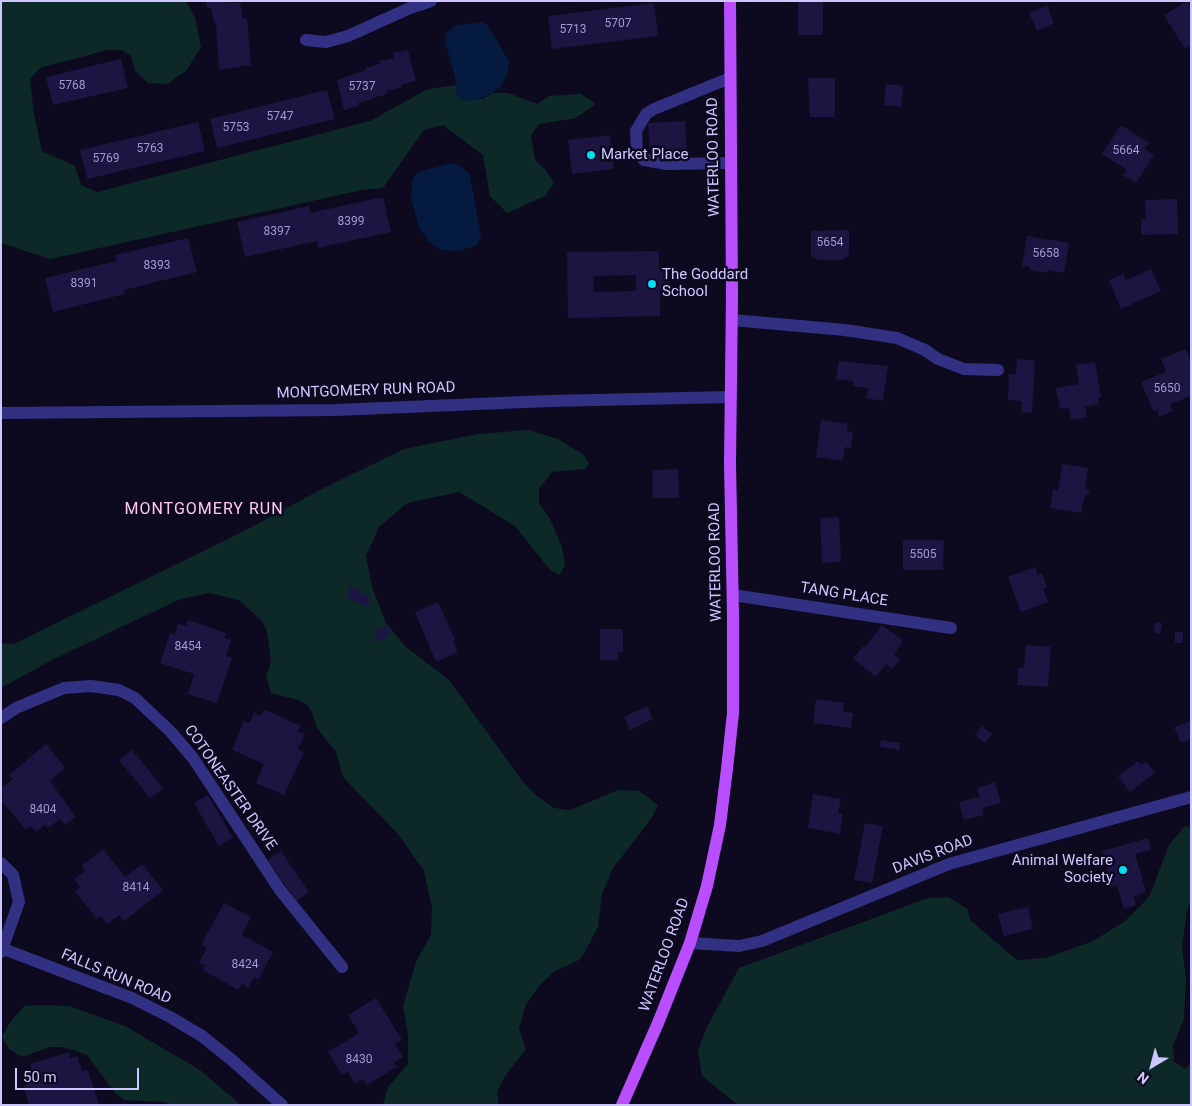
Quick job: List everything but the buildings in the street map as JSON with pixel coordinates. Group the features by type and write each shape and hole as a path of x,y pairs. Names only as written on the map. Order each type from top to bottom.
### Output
{"main road":[{"name":"WATERLOO ROAD","path":"622,1105 690,943 712,860 728,769 732,713 733,595 730,1"}],"street":[{"path":"306,40 326,42 348,36 410,8 431,1"},
{"path":"730,78 654,109 646,114 636,131 637,151 644,160 667,164 730,163"},
{"path":"732,320 845,330 898,338 925,350 938,359 964,369 998,370"},
{"name":"MONTGOMERY RUN ROAD","path":"1,413 336,410 548,401 731,397"},
{"name":"TANG PLACE","path":"733,595 950,628"},
{"name":"COTONEASTER DRIVE","path":"1,718 16,708 64,688 91,686 119,690 135,698 171,732 193,758 280,890 342,967"},
{"name":"DAVIS ROAD","path":"690,943 739,946 762,941 949,864 1191,797"},
{"path":"1,863 13,875 19,902 2,950"},
{"name":"FALLS RUN ROAD","path":"2,950 132,998 170,1017 202,1036 282,1105"}],"green space":[{"path":"1,1 186,1 195,18 201,47 186,71 167,84 148,83 135,71 131,56 122,50 107,50 40,68 30,79 34,114 42,151 75,166 81,185 97,192 370,121 428,89 457,85 456,95 482,99 493,93 508,93 537,104 549,96 581,94 596,104 576,118 539,124 531,136 535,160 544,168 554,183 545,196 507,213 490,196 483,155 443,125 424,130 383,188 362,190 50,259 1,243"},
{"path":"529,430 558,439 584,455 589,464 585,469 552,472 539,489 539,503 551,521 562,547 565,565 560,575 550,570 515,526 459,492 407,503 379,527 366,556 372,587 386,623 405,646 450,681 523,782 536,795 554,808 570,810 618,790 639,791 658,805 651,819 613,868 602,894 598,927 585,952 579,960 555,971 542,983 526,1004 519,1029 526,1049 505,1076 497,1092 499,1105 383,1105 388,1087 408,1064 408,1034 403,1006 416,962 431,935 432,908 424,871 398,834 343,777 336,752 317,728 312,712 307,705 299,700 271,693 266,676 271,662 267,631 262,621 239,600 210,593 180,599 52,660 1,688 1,643 14,644 244,531 324,488 404,449 478,434"},
{"path":"1191,826 1191,902 1187,910 1182,946 1186,980 1184,1019 1173,1046 1174,1061 1185,1069 1191,1063 1191,1105 738,1105 702,1076 698,1050 707,1027 739,968 928,898 949,897 967,909 971,921 1017,960 1046,958 1093,941 1124,922 1149,897 1169,845 1184,827"},
{"path":"24,1006 69,1006 125,1026 200,1070 241,1105 173,1105 164,1102 124,1100 116,1094 87,1055 64,1047 49,1047 23,1057 10,1050 2,1037 8,1025"}],"water":[{"path":"483,22 488,26 509,61 508,72 502,85 493,93 472,101 461,100 456,95 457,85 445,40 447,32 457,25"},
{"path":"452,163 462,167 470,175 481,237 477,245 458,251 441,250 429,242 419,227 411,199 412,180 418,172"}],"place":[{"name":"Market Place","path":"591,155"},
{"name":"The Goddard School","path":"652,284"},
{"name":"Animal Welfare Society","path":"1123,870"}],"district":[{"name":"MONTGOMERY RUN","path":"204,510"}]}
